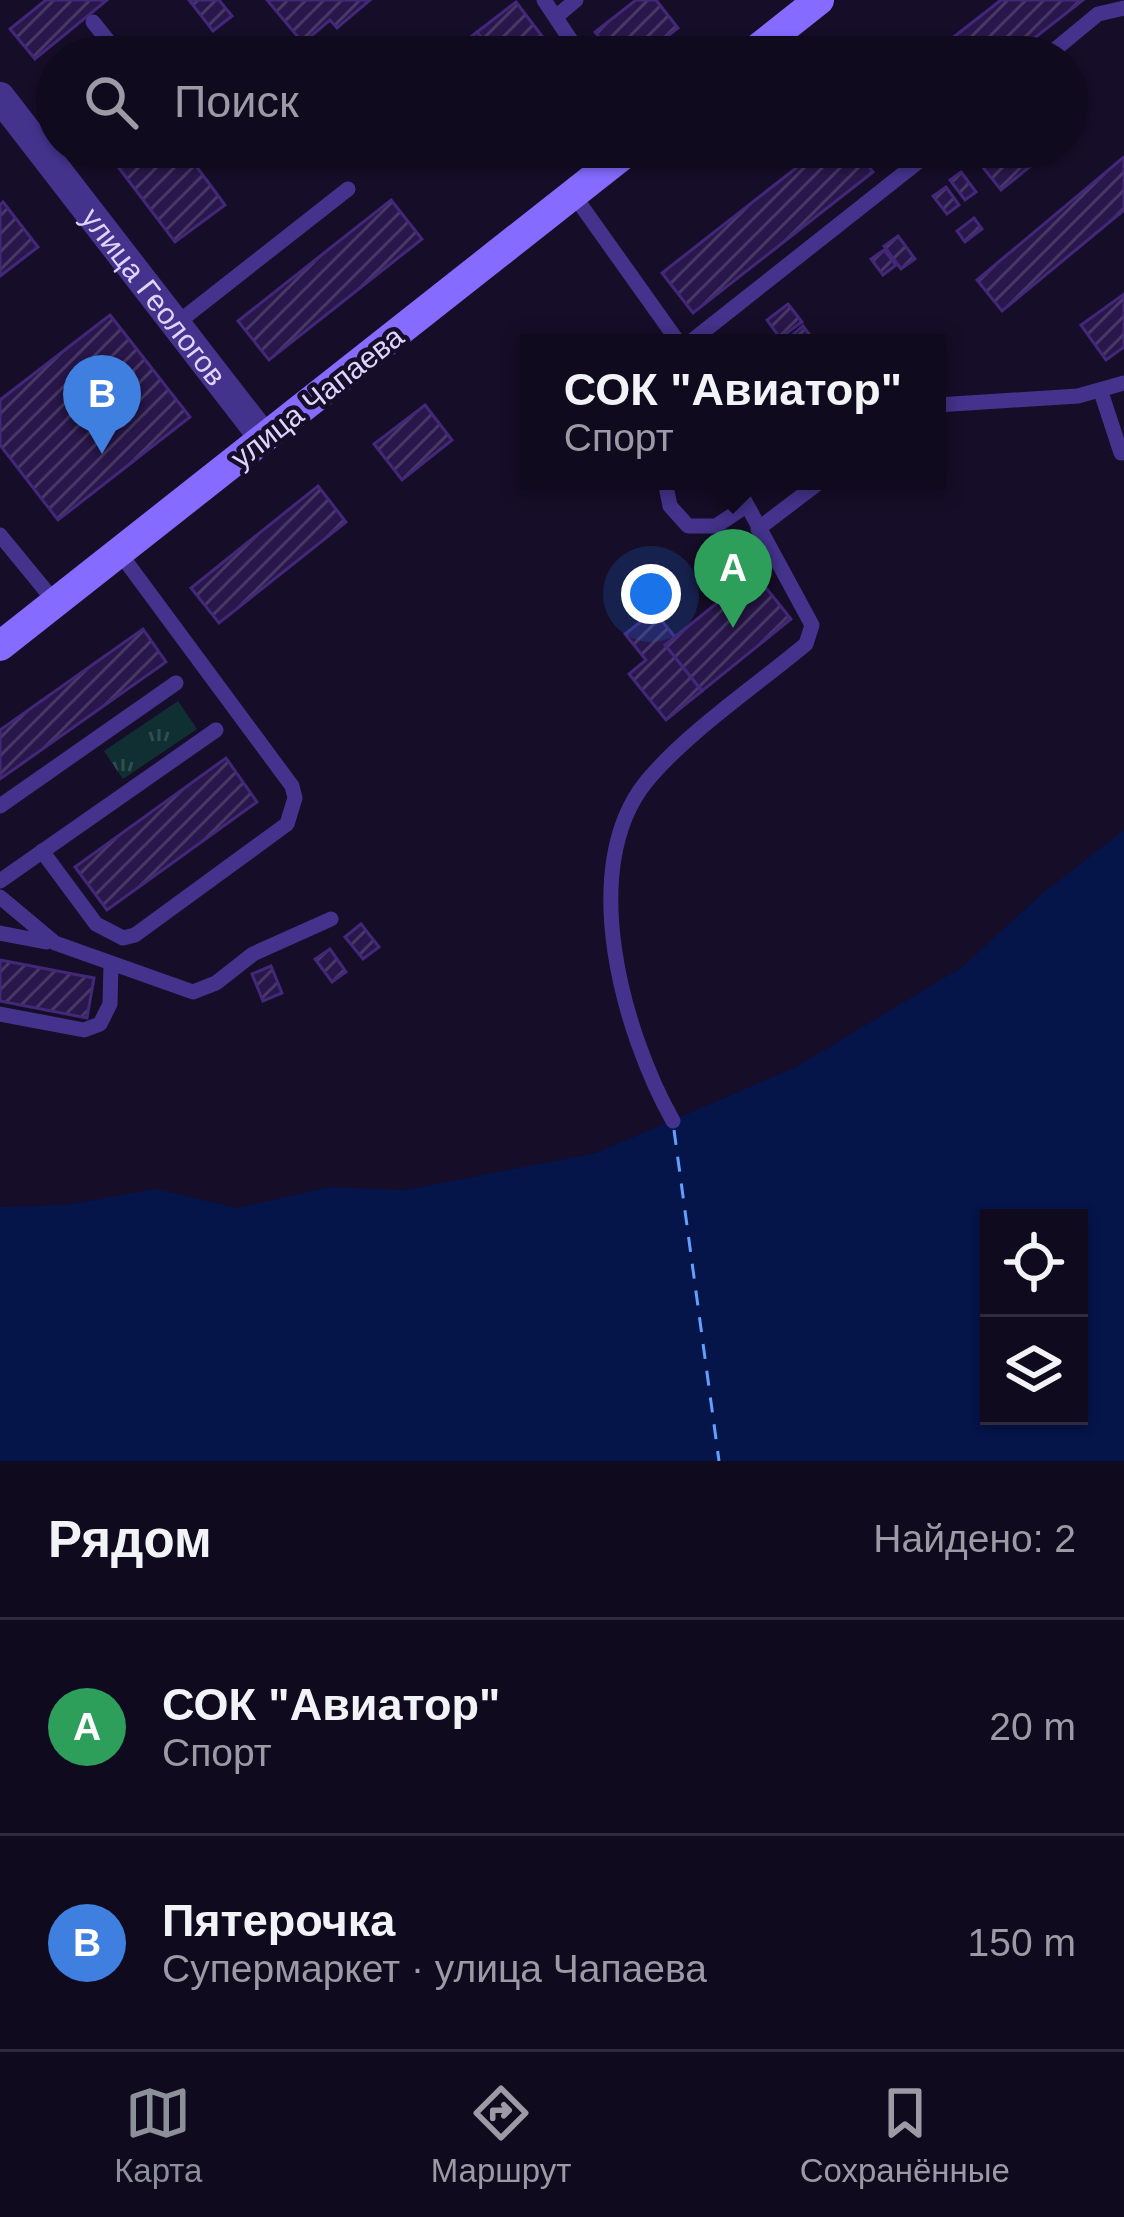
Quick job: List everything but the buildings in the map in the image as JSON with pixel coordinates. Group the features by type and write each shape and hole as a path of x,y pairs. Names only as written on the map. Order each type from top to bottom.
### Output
{"main road":[{"path":"774,36 819,0"},
{"name":"улица Чапаева","path":"0,646 606,168"}],"street":[{"name":"улица Геологов","path":"0,97 36,132"},
{"name":"улица Геологов","path":"66,168 264,438"}],"lane":[{"path":"544,0 569,36"},
{"path":"557,16 576,0"},
{"path":"1071,36 1098,14 1124,8"},
{"path":"93,22 104,36"},
{"path":"700,334 910,168"},
{"path":"176,324 347,189"},
{"path":"573,194 673,334"},
{"path":"946,405 1101,392 1124,383"},
{"path":"1101,392 1121,453"},
{"path":"667,490 670,506 688,526 716,526 746,506"},
{"path":"673,1121 631,1030 610,881 613,852 624,816 646,783 811,636 809,617 738,490"},
{"path":"758,529 809,490"},
{"path":"0,535 56,602"},
{"path":"43,851 96,924 123,938 287,824 293,814 292,786 119,552"},
{"path":"0,806 176,683"},
{"path":"0,881 216,730"},
{"path":"0,897 55,944"},
{"path":"0,933 55,944 193,992 253,955 331,919"},
{"path":"0,1014 84,1030 100,1024 110,1004 111,964"}],"green space":[{"path":"178,701 197,729 123,779 104,751"}],"shaded area":[{"path":"1124,830 1124,1461 0,1461 0,1207 66,1205 156,1189 237,1208 330,1187 405,1190 596,1153 796,1067 962,967 1043,893"}],"ferry route":[{"path":"674,1130 719,1461"}],"place":[{"name":"Пятерочка","path":"102,454"},
{"name":"СОК \"Авиатор\"","path":"733,628"}]}
